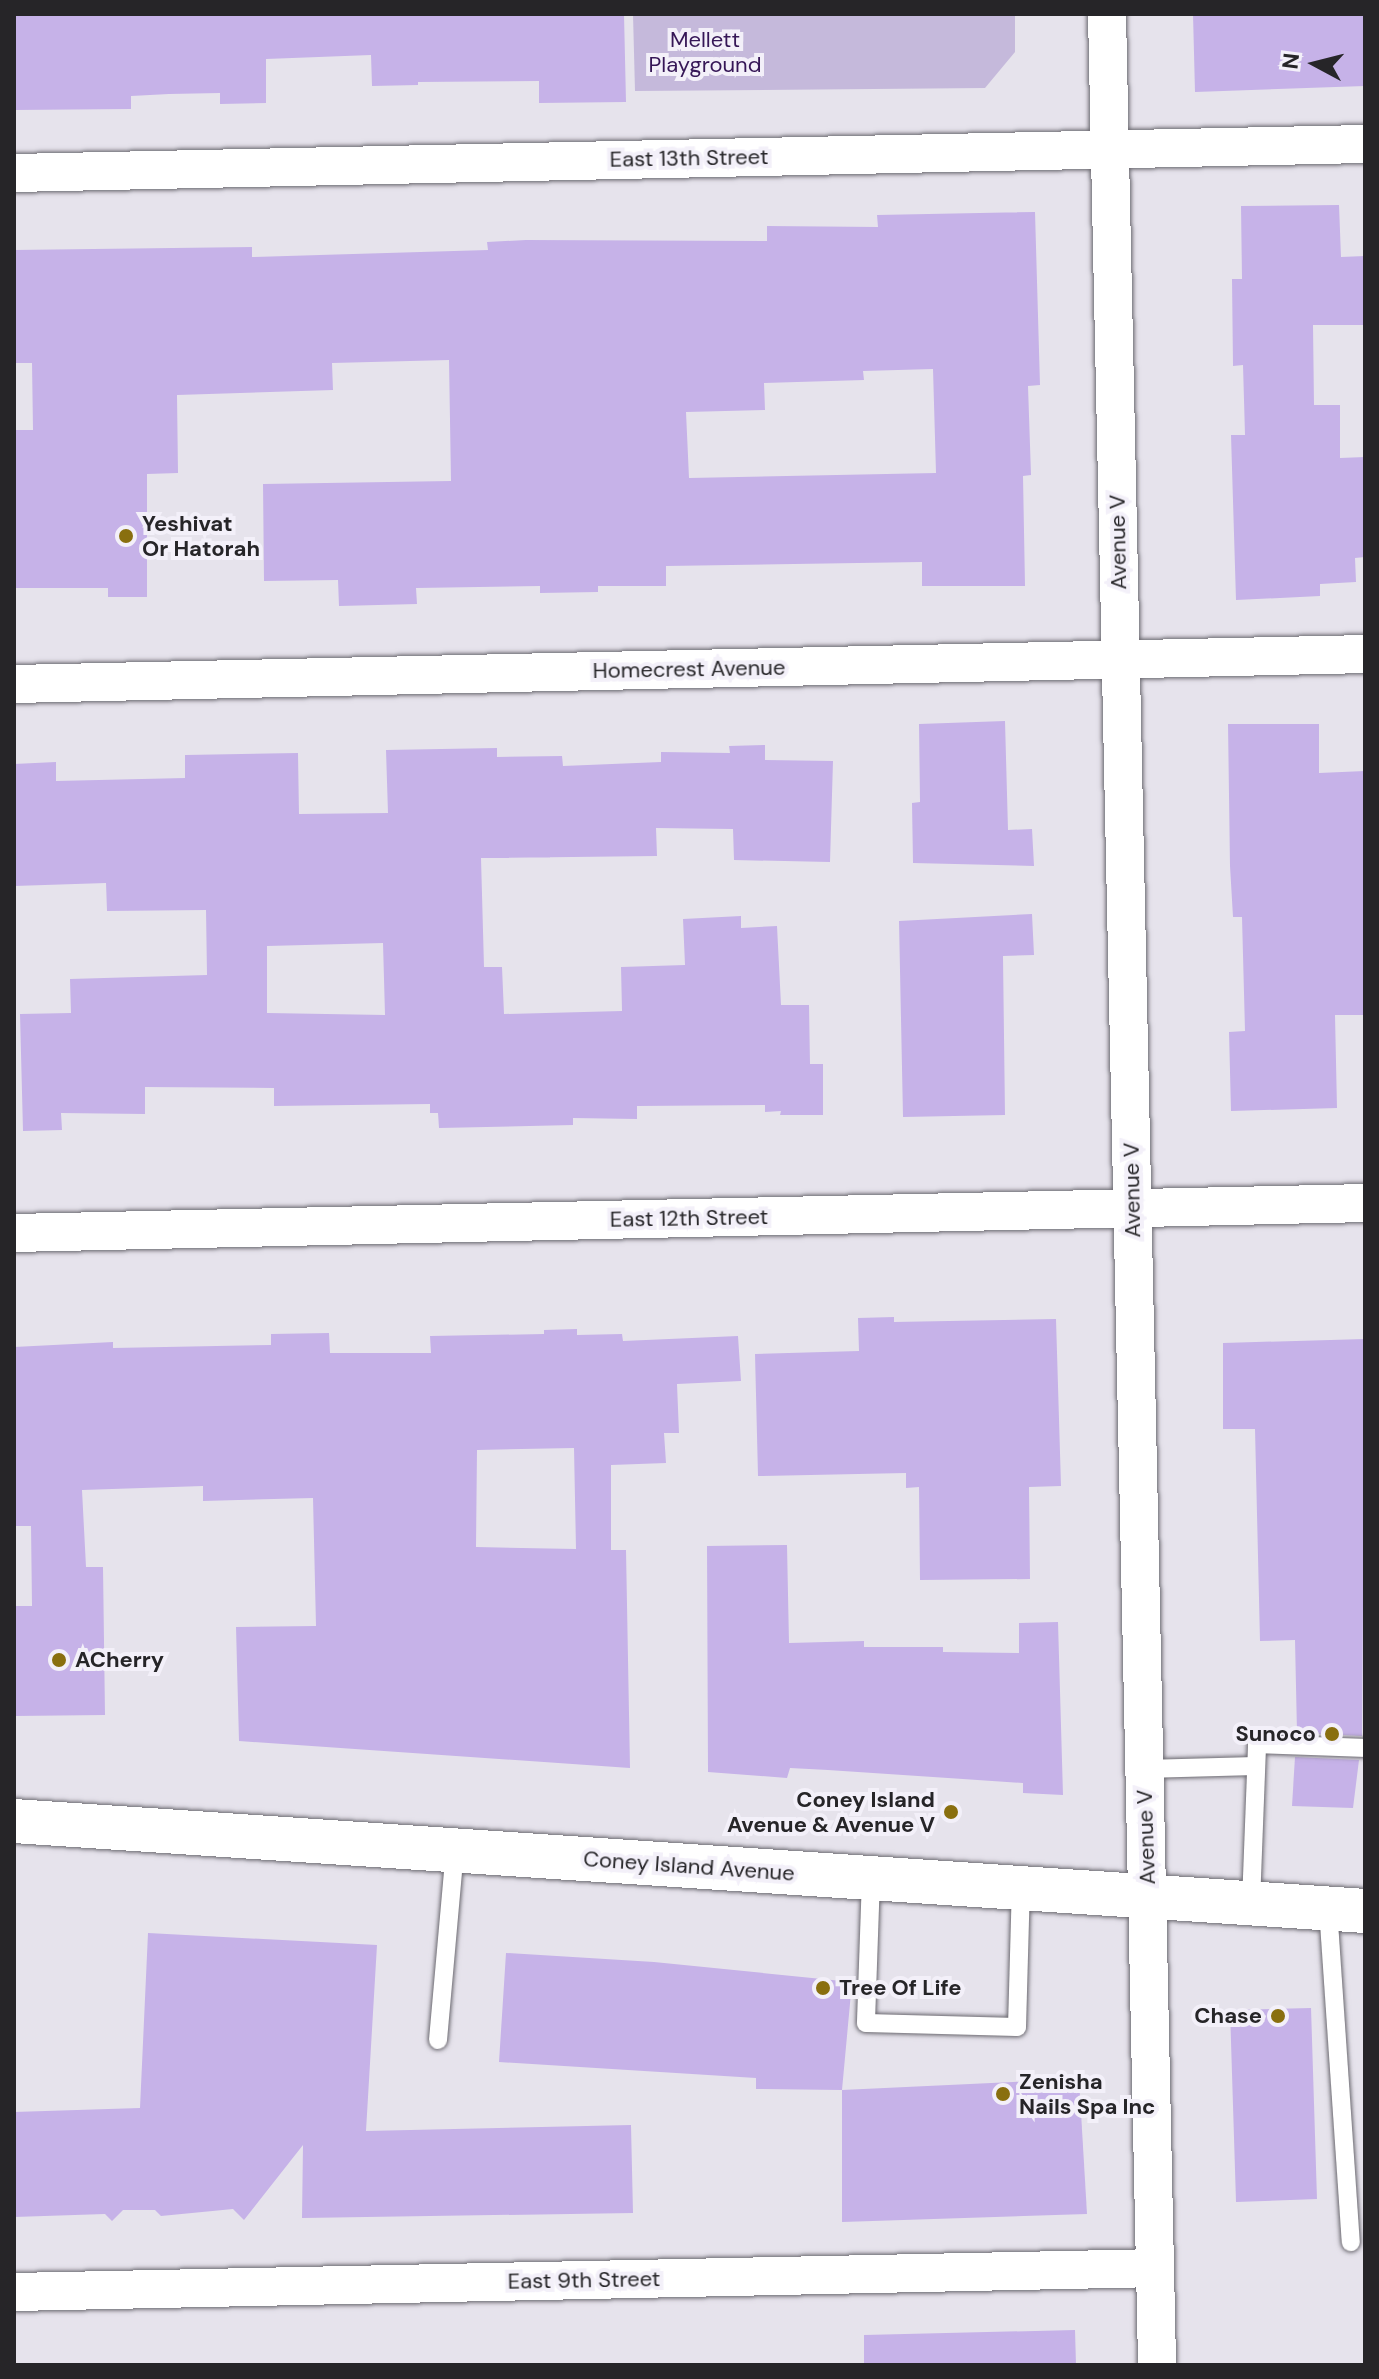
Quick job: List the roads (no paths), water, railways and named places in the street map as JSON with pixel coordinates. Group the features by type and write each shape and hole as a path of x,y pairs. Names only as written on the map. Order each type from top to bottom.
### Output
{"main road":[{"name":"Coney Island Avenue","path":"14,1821 1346,1909"}],"street":[{"name":"Avenue V","path":"1107,14 1157,2365"},
{"name":"East 13th Street","path":"14,173 1365,144"},
{"name":"Homecrest Avenue","path":"14,684 1365,654"},
{"name":"East 12th Street","path":"14,1233 1365,1203"},
{"name":"East 9th Street","path":"14,2292 1155,2268"}],"lane":[{"path":"1251,1903 1257,1744 1365,1748"},
{"path":"1144,1769 1256,1766"},
{"path":"438,2040 455,1851"},
{"path":"871,1878 866,2023 1017,2027 1021,1888"},
{"path":"1346,1909 1351,2242"}],"place":[{"name":"Yeshivat Or Hatorah","path":"126,536"},
{"name":"ACherry","path":"59,1660"},
{"name":"Sunoco","path":"1332,1734"},
{"name":"Coney Island Avenue & Avenue V","path":"951,1812"},
{"name":"Tree Of Life","path":"823,1988"},
{"name":"Chase","path":"1278,2016"},
{"name":"Zenisha Nails Spa Inc","path":"1003,2094"}],"park label":[{"name":"Mellett Playground","path":"705,52"}]}
